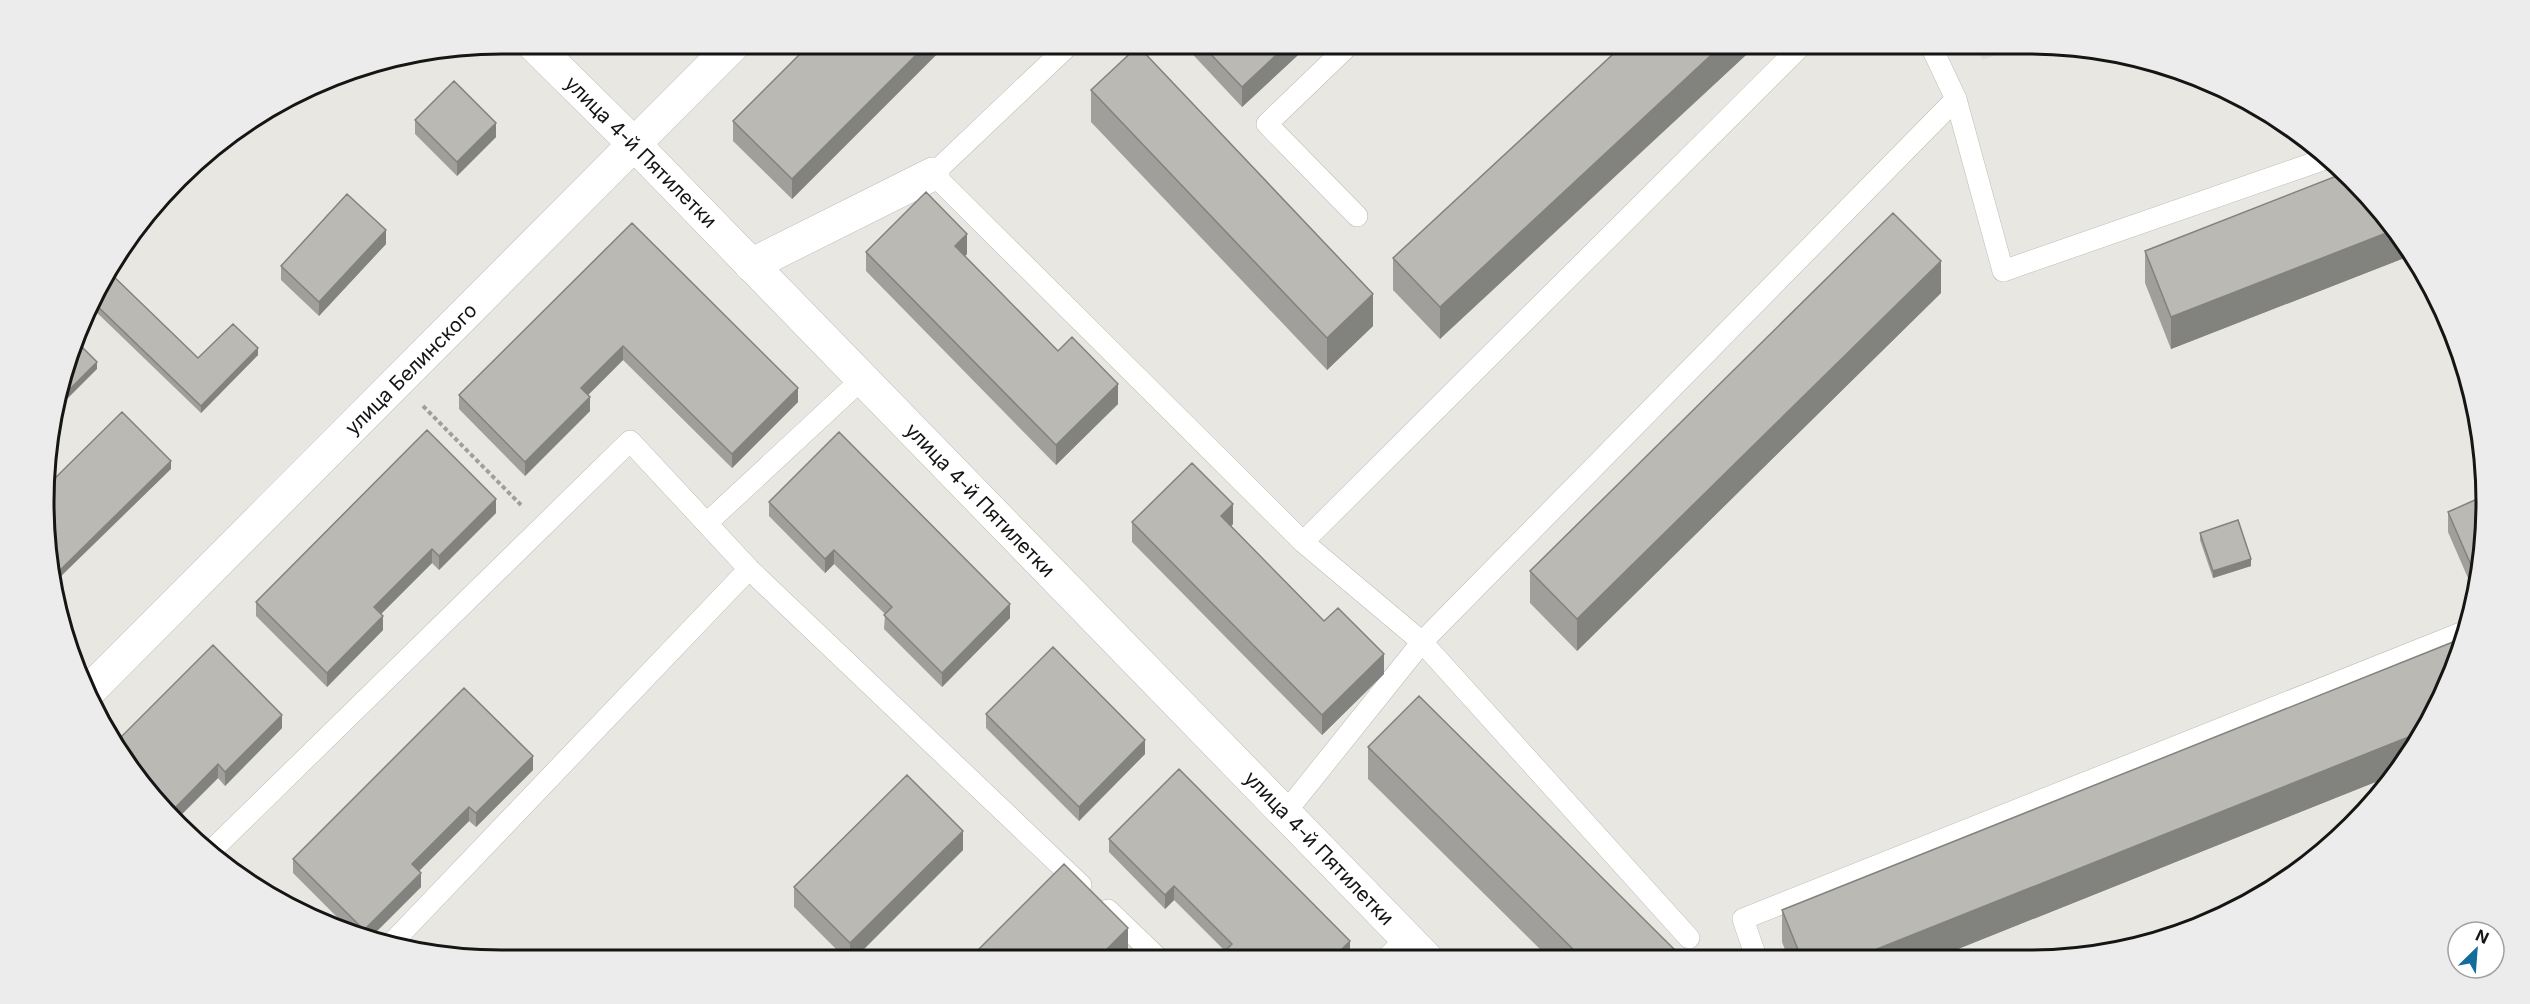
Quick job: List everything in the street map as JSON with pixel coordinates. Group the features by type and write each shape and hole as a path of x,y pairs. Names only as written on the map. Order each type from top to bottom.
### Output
{"street":[{"name":"улица 4-й Пятилетки","path":"543,54 635,145 1285,813 1405,950"},
{"name":"улица Белинского","path":"94,686 724,54"},
{"path":"752,265 933,174"}],"lane":[{"path":"1059,54 933,174 1303,542 1422,642 1689,938"},
{"path":"1340,54 1267,124 1357,216"},
{"path":"1303,542 1793,54"},
{"path":"1935,54 1956,99 2003,272 2319,161"},
{"path":"1285,813 1422,642 1956,99"},
{"path":"706,523 862,379"},
{"path":"216,846 630,441 749,568 1150,950"},
{"path":"396,937 749,568"},
{"path":"1754,950 1743,919 2455,635"}],"path":[{"path":"398,381 543,526"}],"shaded area":[{"path":"1980,54 1999,54 1982,60"}],"building":[{"path":"800,54 917,54 792,179 733,121"},
{"path":"1129,54 1146,54 1373,294 1327,338 1091,90"},
{"path":"1211,54 1277,54 1242,87"},
{"path":"1613,54 1712,54 1440,307 1393,258"},
{"path":"454,81 496,123 457,162 415,120"},
{"path":"2335,176 2386,233 2171,317 2145,251"},
{"path":"926,192 967,234 955,246 1058,351 1072,337 1118,384 1056,445 866,252"},
{"path":"347,194 386,230 319,302 281,266"},
{"path":"1893,213 1941,261 1577,619 1530,571"},
{"path":"632,223 798,388 732,454 623,346 581,388 590,397 525,462 459,395"},
{"path":"114,277 198,358 233,324 258,348 201,406 99,307"},
{"path":"82,347 97,362 68,391"},
{"path":"122,412 171,461 60,570 55,531 55,478"},
{"path":"427,430 496,499 439,556 432,549 374,607 383,616 327,673 256,602"},
{"path":"839,432 1010,604 942,673 884,615 892,607 834,550 825,559 769,502"},
{"path":"1192,463 1233,504 1221,516 1324,621 1338,608 1384,654 1322,715 1132,522"},
{"path":"2476,500 2471,565 2448,512"},
{"path":"2238,520 2251,559 2213,571 2200,533"},
{"path":"2453,642 2430,700 2409,737 1875,950 1798,950 1782,910"},
{"path":"213,645 282,715 225,772 218,764 175,808 147,775 121,737"},
{"path":"1053,647 1145,740 1079,807 986,714"},
{"path":"464,688 533,756 476,813 469,807 412,864 421,873 366,928 361,927 293,859"},
{"path":"1419,696 1675,950 1574,950 1368,747"},
{"path":"1179,769 1350,941 1341,950 1226,950 1232,944 1174,886 1165,895 1109,839"},
{"path":"907,775 963,831 850,943 794,887"},
{"path":"1064,864 1128,928 1106,950 978,950"}]}
